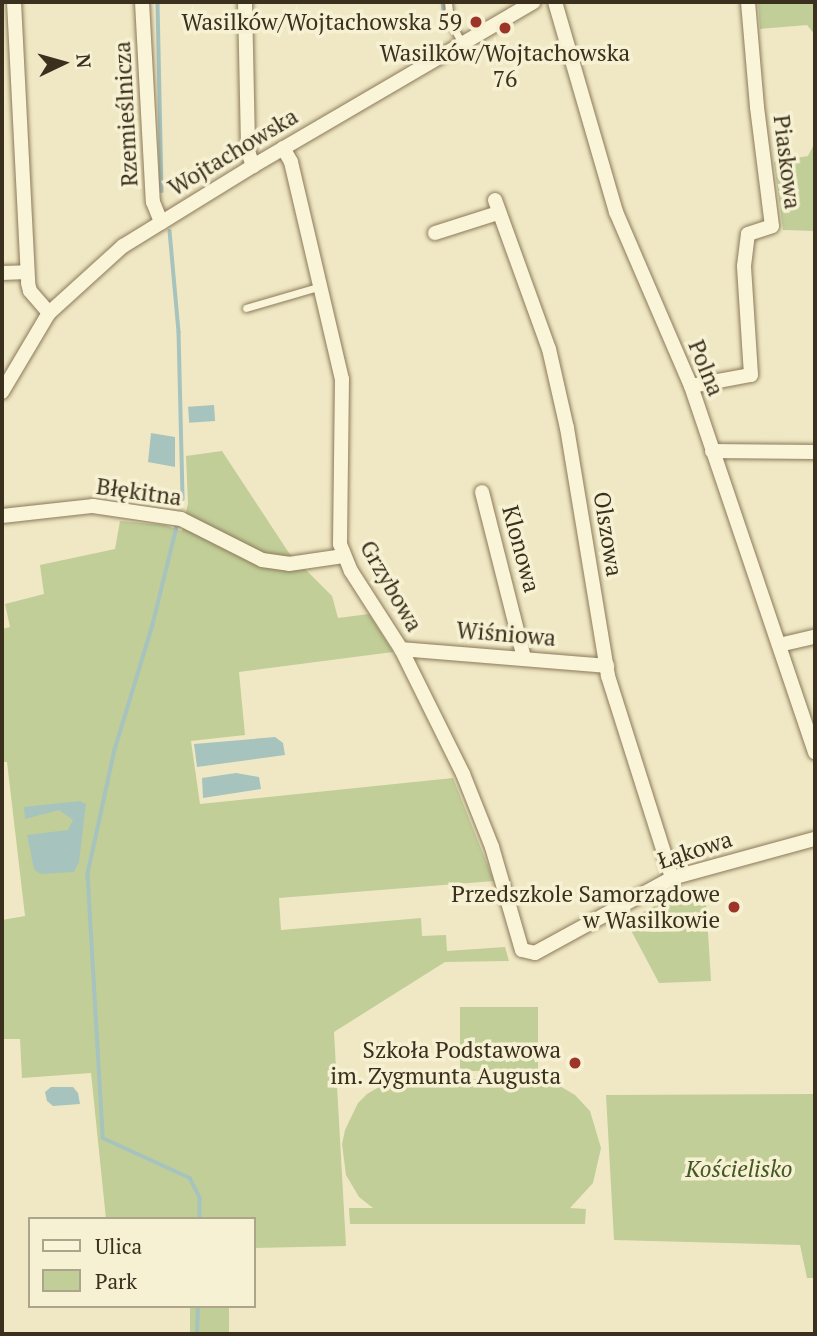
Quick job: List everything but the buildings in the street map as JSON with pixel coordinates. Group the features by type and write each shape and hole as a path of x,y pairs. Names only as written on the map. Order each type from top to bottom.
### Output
{"street":[{"path":"14,2 9,35 27,272 30,291 49,313"},
{"name":"Rzemieślnicza","path":"142,2 153,202 161,222"},
{"path":"245,2 248,151 253,166"},
{"name":"Wojtachowska","path":"2,392 49,313 97,267 161,222 253,166 534,2"},
{"name":"Polna","path":"555,2 617,212 691,386 815,753"},
{"name":"Piaskowa","path":"691,386 751,375 744,266 748,234 772,226 757,107 748,2"},
{"name":"Grzybowa","path":"283,148 291,162 342,379 342,550 401,649 463,774 492,847 521,947"},
{"name":"Olszowa","path":"435,233 497,206 549,349 567,428 607,666 672,878"},
{"path":"2,273 27,272"},
{"path":"712,451 815,452"},
{"name":"Klonowa","path":"482,492 516,614 524,658"},
{"name":"Błękitna","path":"2,516 93,506 181,519 262,560 289,564 342,550"},
{"path":"779,645 815,637"},
{"name":"Wiśniowa","path":"401,649 607,666"},
{"name":"Łąkowa","path":"521,947 525,952 534,953 672,878 815,839"}],"lane":[{"path":"448,2 450,21 462,44"},
{"path":"246,308 322,286"}],"green space":[{"path":"758,2 815,2 815,35 807,25 760,29"},
{"path":"815,142 815,231 783,230 774,162 808,156"},
{"path":"222,451 289,553 332,596 338,618 369,614 393,652 239,672 245,735 191,741 200,804 453,778 494,881 279,898 281,930 421,918 422,936 446,935 447,951 505,947 509,961 445,962 334,1032 346,1246 256,1248 256,1217 106,1217 91,1073 22,1078 20,1039 2,1039 2,920 25,916 7,762 2,762 2,629 10,627 5,604 44,594 40,565 115,549 120,521 164,525 182,531 188,503 186,456"},
{"path":"705,886 711,981 659,983 626,921 679,893"},
{"path":"460,1007 538,1007 538,1071 460,1071"},
{"path":"403,1079 533,1079 558,1085 575,1095 590,1111 601,1148 593,1183 570,1208 586,1209 585,1224 350,1224 349,1208 373,1208 359,1197 346,1175 342,1144 345,1130 358,1103 367,1094 388,1082"},
{"name":"Kościelisko","path":"815,1094 815,1278 807,1278 800,1245 614,1240 606,1095"},
{"path":"190,1308 229,1308 229,1334 190,1334"}],"water":[{"path":"214,405 215,421 189,423 188,407"},
{"path":"151,433 175,437 175,467 148,462"},
{"path":"275,737 283,743 285,755 197,767 194,744"},
{"path":"236,773 259,777 261,789 203,798 202,778"},
{"path":"80,801 86,804 79,862 74,872 40,874 34,869 27,835 68,830 73,820 59,810 25,819 24,807"},
{"path":"51,1087 73,1087 78,1093 80,1104 53,1106 47,1101 45,1092"}],"waterway":[{"path":"158,2 162,191"},
{"path":"443,2 445,18"},
{"path":"170,231 179,332 183,499"},
{"path":"178,523 153,625 115,750 88,874 103,1138 190,1178 200,1198 200,1217"},
{"path":"197,1334 198,1308"}],"place":[{"name":"Wasilków/Wojtachowska 59","path":"476,22"},
{"name":"Wasilków/Wojtachowska 76","path":"505,28"},
{"name":"Przedszkole Samorządowe w Wasilkowie","path":"734,907"},
{"name":"Szkoła Podstawowa im. Zygmunta Augusta","path":"575,1063"}]}
